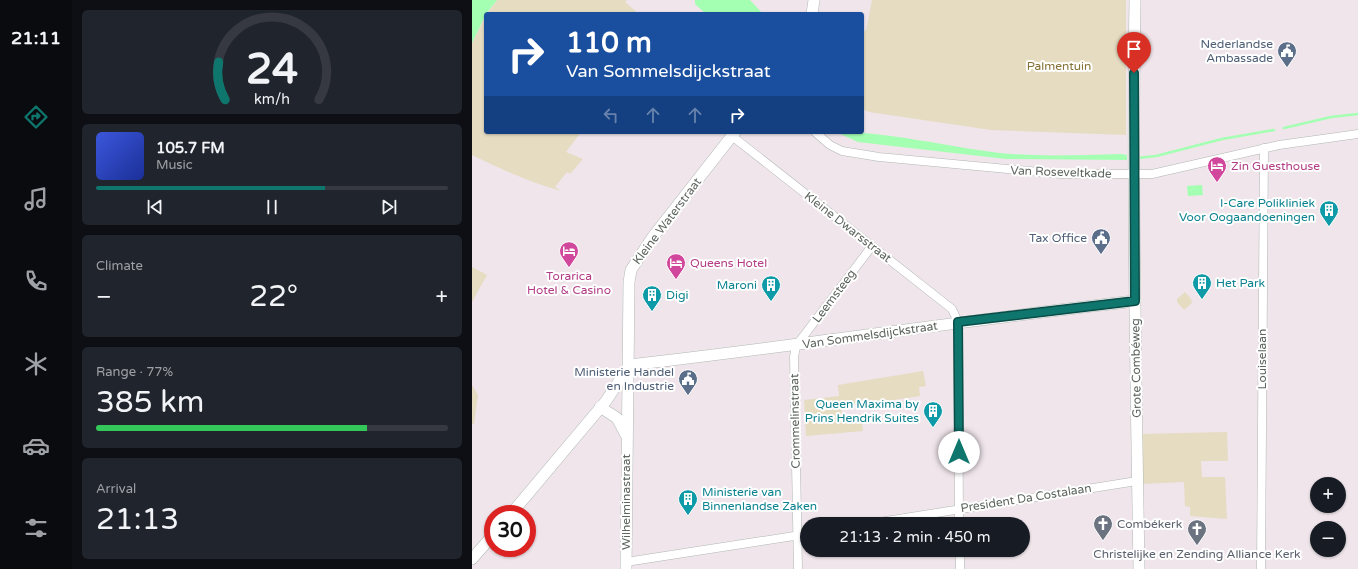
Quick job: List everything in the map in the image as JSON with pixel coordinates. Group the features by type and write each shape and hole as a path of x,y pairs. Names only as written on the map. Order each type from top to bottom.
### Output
{"street":[{"path":"812,12 814,0"},
{"name":"Grote Combéweg","path":"1135,0 1133,144 1139,569"},
{"name":"Kleine Dwarsstraat","path":"734,134 952,309 958,322"},
{"name":"Kleine Waterstraat","path":"627,430 629,282 631,270 652,238 734,134"},
{"name":"Van Roseveltkade","path":"817,134 830,145 842,151 879,157 1060,174 1134,171 1152,174 1264,148 1358,134"},
{"name":"Louiselaan","path":"1261,569 1264,148"},
{"name":"Leemsteeg","path":"796,346 872,246"},
{"name":"Van Sommelsdijckstraat","path":"629,365 796,346 958,322 1135,301"},
{"path":"958,322 959,517"},
{"name":"Crommelinstraat","path":"796,346 794,357 798,569"},
{"path":"518,505 603,404 629,365"},
{"path":"603,404 620,413 627,430"},
{"name":"Wilhelminastraat","path":"603,404 627,430 626,565"},
{"path":"586,423 602,418 617,418"},
{"name":"President Da Costalaan","path":"910,517 1138,481"},
{"path":"626,565 798,536"},
{"path":"472,559 484,545"},
{"path":"960,557 960,569"}],"green space":[{"path":"497,0 627,0 625,2 637,12 488,12"},
{"name":"Palmentuin","path":"872,0 1126,0 1126,135 991,130 869,112 864,110 864,30 866,31"},
{"path":"484,20 484,134 580,134 566,152 583,159 570,174 567,172 555,187 561,191 527,180 472,155 472,43"},
{"path":"472,267 487,275 472,302"},
{"path":"1185,292 1191,299 1192,303 1184,310 1177,302 1177,299"},
{"path":"923,371 926,386 919,387 920,396 841,408 843,417 861,414 863,431 806,436 804,400 839,396 838,385"},
{"path":"472,385 478,395 474,424 472,424"},
{"path":"1227,432 1228,461 1201,461 1202,477 1225,477 1227,519 1190,516 1190,507 1185,506 1184,482 1141,484 1140,434"}],"shaded area":[{"path":"472,0 497,0 488,12 484,12 484,18 472,43"},
{"path":"695,0 750,0 761,12 704,12 695,4"},
{"path":"840,134 877,134 999,153 1029,155 1121,154 1127,155 1127,160 1006,159 858,142"},
{"path":"1202,185 1203,195 1188,196 1187,186"}],"waterway":[{"path":"1284,128 1331,117 1358,114"},
{"path":"1137,158 1156,156 1222,139 1274,130"}],"place":[{"name":"Nederlandse Ambassade","path":"1287,68"},
{"name":"Zin Guesthouse","path":"1217,183"},
{"name":"I-Care Polikliniek Voor Oogaandoeningen","path":"1329,227"},
{"name":"Tax Office","path":"1101,255"},
{"name":"Torarica Hotel & Casino","path":"569,268"},
{"name":"Queens Hotel","path":"676,280"},
{"name":"Het Park","path":"1202,300"},
{"name":"Maroni","path":"771,302"},
{"name":"Digi","path":"652,312"},
{"name":"Ministerie Handel en Industrie","path":"688,396"},
{"name":"Queen Maxima by Prins Hendrik Suites","path":"933,428"},
{"name":"Ministerie van Binnenlandse Zaken","path":"688,516"},
{"name":"Combékerk","path":"1103,541"},
{"name":"Christelijke en Zending Alliance Kerk","path":"1197,546"}],"route":[{"path":"959,452 958,322 1135,301 1134,73"}]}
